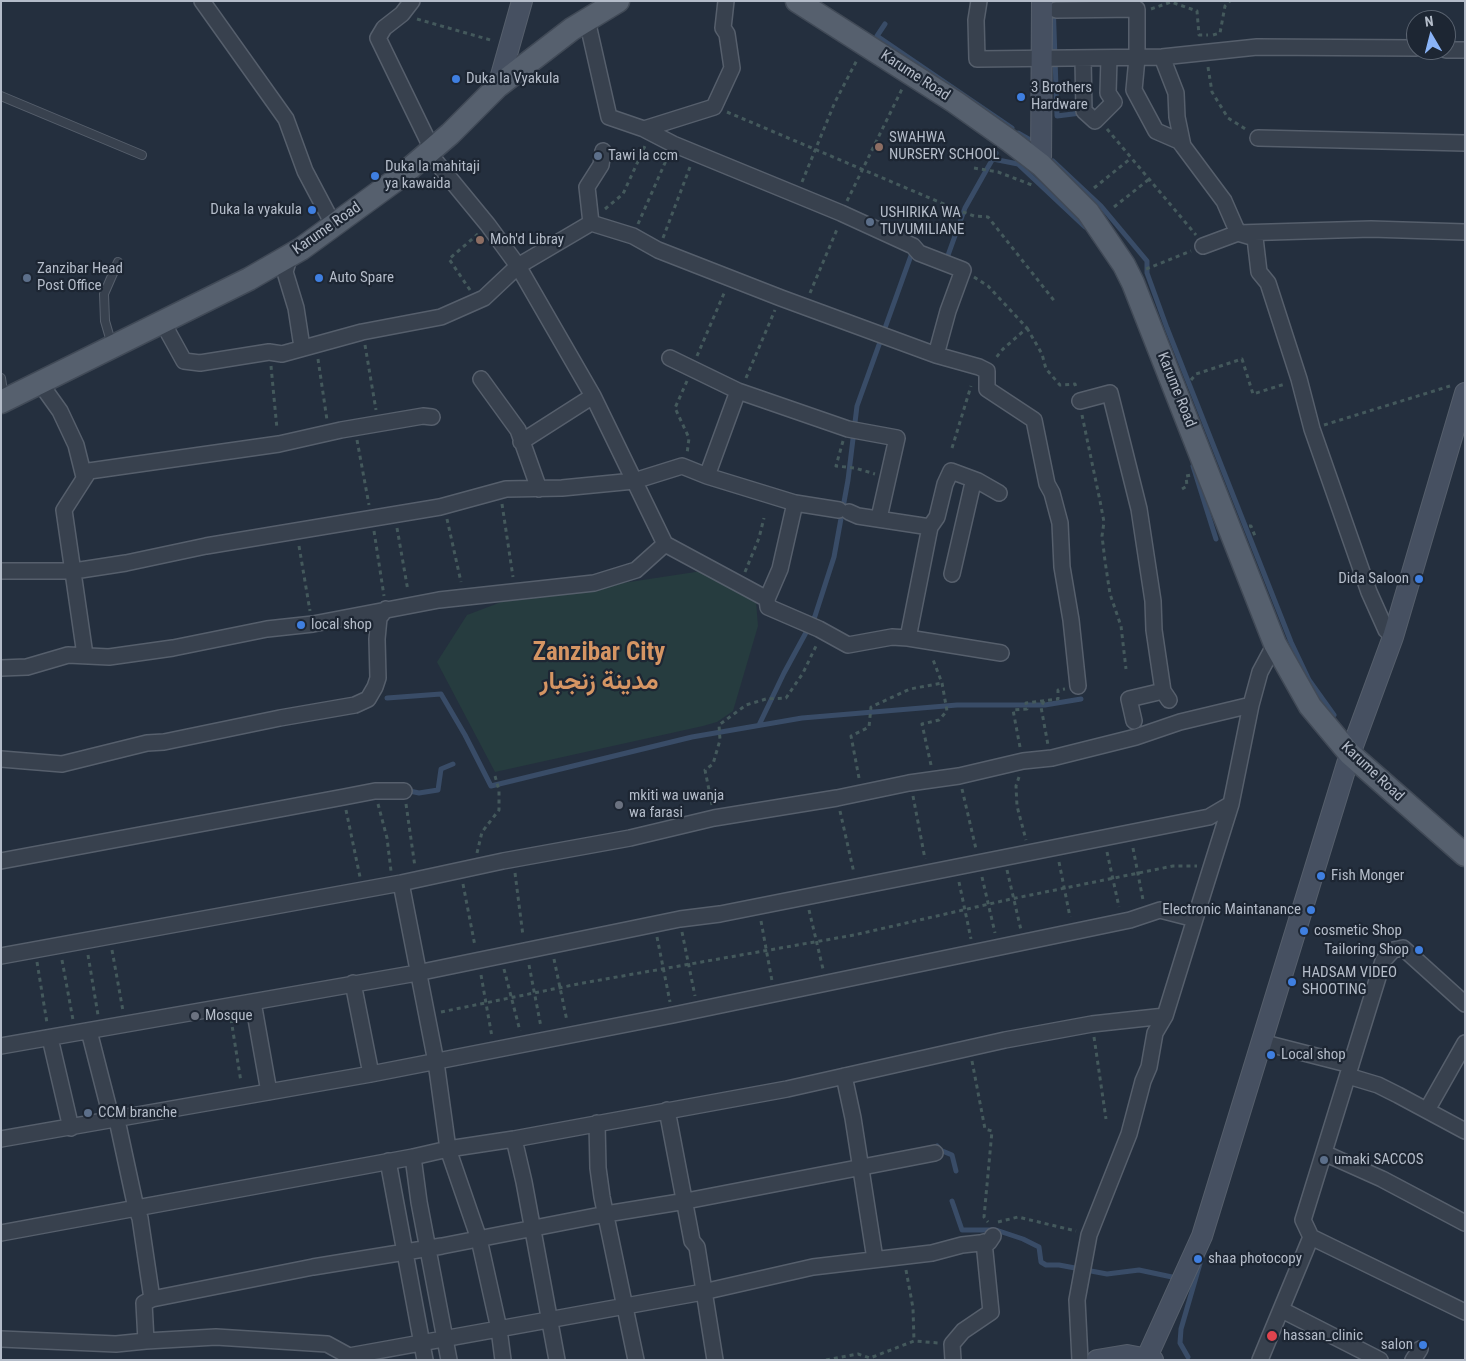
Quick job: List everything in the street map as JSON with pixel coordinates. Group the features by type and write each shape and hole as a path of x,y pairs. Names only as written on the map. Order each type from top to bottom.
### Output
{"main road":[{"name":"Karume Road","path":"2,390 40,383 249,279 290,255 400,177 498,86 572,29 618,1"},
{"name":"Karume Road","path":"797,1 955,102 1041,165 1088,212 1124,265 1208,471 1275,644 1310,706 1350,754 1465,855"}],"street":[{"path":"202,1 286,119 306,171 333,224"},
{"path":"412,1 402,14 384,28 378,38 430,151 518,266 593,396 665,544 767,598"},
{"path":"498,86 522,1"},
{"path":"647,130 714,107 732,68 727,34 722,24 726,1"},
{"path":"979,1 977,59 1051,60 1162,57 1257,47 1406,48"},
{"path":"1041,165 1051,60 1049,6 1137,9 1137,58 1134,90 1156,131 1179,141 1224,202 1238,233 1255,238 1260,272 1268,283 1299,379 1312,429 1369,592 1386,630 1393,637"},
{"path":"587,20 609,118 647,130 673,144 841,213 963,270 948,312 936,355"},
{"path":"1162,57 1176,93 1177,116 1182,146"},
{"path":"1082,59 1084,111 1095,121 1114,102 1108,93 1109,58"},
{"path":"1258,138 1465,143"},
{"path":"591,223 587,187 601,165 603,151"},
{"path":"163,323 184,361 200,363 269,352 282,354 362,332 442,317 484,298 518,266 591,223 633,236 658,250 804,307 936,355 987,371 987,389 1034,420 1047,484 1052,493 1060,523 1062,567 1071,620 1078,686"},
{"path":"1203,246 1238,233 1370,230 1465,232"},
{"path":"290,255 285,272 309,346"},
{"path":"670,358 740,392 854,430 897,438 879,518"},
{"path":"480,379 518,430 539,489"},
{"path":"40,383 60,411 76,445 84,477"},
{"path":"1097,1360 1127,1355 1148,1359 1202,1236 1350,754 1393,637 1460,389"},
{"path":"707,476 740,392"},
{"path":"1080,401 1110,393 1139,509 1153,621 1166,696 1129,699 1134,721"},
{"path":"521,442 593,396"},
{"path":"85,655 64,510 84,477 90,471 278,444 423,416 432,417"},
{"path":"1,571 74,571 126,563 296,530 444,506 506,490 634,481 682,466 707,476 795,503 930,528"},
{"path":"908,638 930,528 937,517 945,484 951,471 978,481 998,493"},
{"path":"952,574 972,487 978,481"},
{"path":"795,503 780,569 767,598 768,607 802,621 848,644 892,638 908,638 1001,653"},
{"path":"1,668 27,667 68,655 109,657 134,654 411,605 594,583 636,570 665,544"},
{"path":"1,759 62,764 139,745 164,742 267,720 356,705 368,699 375,688 378,678 377,638 379,618 386,610"},
{"path":"1080,1360 1078,1300 1089,1235 1129,1134 1143,1080 1149,1067 1155,1033 1165,1016 1231,804 1251,705 1260,672 1275,644"},
{"path":"1,956 397,884 473,867 630,838 714,818 959,776 1023,761 1052,758 1136,737 1180,722 1251,705"},
{"path":"1,861 344,797 375,792 404,791"},
{"path":"1,1046 417,973 526,952 654,924 720,914 807,897 1209,817 1231,804"},
{"path":"397,884 436,1062 448,1148 479,1239 499,1329 503,1360"},
{"path":"1,1139 371,1074 436,1062 494,1048 673,1016 1122,922 1160,910 1195,919"},
{"path":"1465,1004 1404,948 1392,950 1383,961 1303,1220 1310,1237 1465,1312"},
{"path":"353,983 371,1074"},
{"path":"253,1002 268,1092"},
{"path":"1,1233 388,1161 413,1158 448,1148 514,1139 597,1124 844,1076 1005,1040 1092,1024 1165,1016"},
{"path":"88,1031 110,1113 117,1120 136,1208 140,1218 152,1299"},
{"path":"50,1038 71,1128"},
{"path":"1261,1042 1349,1071 1465,1131"},
{"path":"1427,1110 1465,1043"},
{"path":"844,1076 861,1167 875,1260"},
{"path":"667,1110 686,1201 692,1241 697,1247 715,1360"},
{"path":"597,1124 598,1168 636,1360"},
{"path":"514,1139 533,1228 557,1360"},
{"path":"146,1341 144,1303 152,1299 313,1267 404,1253 935,1153"},
{"path":"1324,1153 1382,1179 1465,1223"},
{"path":"413,1158 449,1360"},
{"path":"388,1161 425,1360"},
{"path":"1,1340 116,1344 216,1338 327,1344 348,1356 703,1292 813,1266 903,1256 992,1232 991,1312 963,1331 952,1344 953,1360"},
{"path":"1260,1360 1282,1310 1310,1237"},
{"path":"1282,1310 1380,1360"}],"lane":[{"path":"1,96 142,155"},
{"path":"113,346 105,322 104,294 118,262"}],"path":[{"path":"1137,9 1149,10 1158,4 1179,3 1197,10 1199,35 1213,36 1220,33 1225,6 1230,1"},
{"path":"402,14 489,41 511,42"},
{"path":"1213,36 1207,60 1212,92 1228,118 1258,138"},
{"path":"796,194 835,102 866,44"},
{"path":"804,307 841,219 841,213 910,73"},
{"path":"714,107 958,210 988,217 1056,303"},
{"path":"1095,121 1101,122 1130,159 1187,223 1203,246 1151,268"},
{"path":"591,223 597,219 608,204 623,194 632,179 647,130"},
{"path":"633,236 673,144"},
{"path":"658,250 696,153"},
{"path":"1094,188 1130,159"},
{"path":"974,168 988,170 1032,185"},
{"path":"1114,207 1148,180"},
{"path":"478,300 449,259 488,225"},
{"path":"963,270 988,286 1027,328 1042,354 1046,369 1060,385 1075,384 1102,508 1104,561 1110,594 1121,626 1126,669"},
{"path":"740,392 748,369 781,298"},
{"path":"952,448 972,385 987,371 1003,349 1027,328"},
{"path":"362,332 379,424"},
{"path":"309,346 328,433"},
{"path":"269,352 278,444"},
{"path":"1191,381 1196,374 1242,359 1253,394 1299,379"},
{"path":"1312,429 1460,389"},
{"path":"854,430 836,466 846,466 887,477"},
{"path":"1182,489 1187,486 1186,476 1189,476"},
{"path":"500,492 515,592"},
{"path":"444,506 452,547 456,552 466,599"},
{"path":"395,515 411,605"},
{"path":"740,584 760,538 764,518"},
{"path":"296,530 312,624"},
{"path":"714,818 705,770 713,764 720,740 719,725 746,706 766,699 786,698 803,673 818,643 819,629"},
{"path":"928,642 933,665 942,683 947,702 947,711 939,720 922,724 934,780"},
{"path":"862,793 851,736 869,727 871,707 910,689 942,683"},
{"path":"1028,853 1017,806 1016,786 1023,761 1012,710 1026,710 1026,703 1058,699 1058,690 1078,686"},
{"path":"1045,700 1041,705 1052,758"},
{"path":"473,867 482,832 499,810 498,781 495,776"},
{"path":"959,776 999,948"},
{"path":"910,784 930,872"},
{"path":"404,791 417,880"},
{"path":"375,792 387,838 388,856 397,884"},
{"path":"344,797 364,889"},
{"path":"837,798 857,887"},
{"path":"1131,832 1137,875 1146,914"},
{"path":"1105,837 1112,880 1122,922"},
{"path":"1054,847 1073,932"},
{"path":"1005,858 1023,942"},
{"path":"513,860 526,952 544,1039"},
{"path":"956,866 974,953"},
{"path":"425,1014 816,941 1137,875 1172,866 1213,866"},
{"path":"807,897 826,985"},
{"path":"758,906 775,994"},
{"path":"680,919 698,1010"},
{"path":"654,924 673,1016"},
{"path":"110,935 126,1023"},
{"path":"86,942 88,1031"},
{"path":"60,945 88,1031"},
{"path":"551,946 569,1035"},
{"path":"35,950 50,1038"},
{"path":"502,956 510,999 524,1044"},
{"path":"228,1006 243,1097"},
{"path":"1092,1024 1106,1119"},
{"path":"969,1049 985,1129 992,1131 984,1218 992,1232 1018,1217 1058,1225 1089,1235"},
{"path":"903,1256 913,1308 914,1341"},
{"path":"826,1360 858,1354 870,1358 914,1341 952,1344"}],"green space":[{"path":"702,571 756,601 758,626 733,711 717,722 703,726 495,772 437,662 467,615 504,601"}],"waterway":[{"path":"1053,1 1057,116 1081,113"},
{"path":"885,24 877,36 1012,128"},
{"path":"1018,133 1032,141"},
{"path":"944,257 947,258 965,208 996,153"},
{"path":"993,159 1018,164 1085,227"},
{"path":"1053,161 1101,206 1147,261 1147,273 1167,328 1291,642 1309,680 1334,715"},
{"path":"759,725 784,673 815,616 834,557 848,480 857,406 913,250"},
{"path":"1193,466 1216,539"},
{"path":"387,698 441,694 465,735 491,786 692,737 802,718 957,705 1045,705 1081,699"},
{"path":"405,790 419,793 438,790 441,769 453,764"},
{"path":"937,1146 940,1150 952,1155 956,1171"},
{"path":"952,1201 962,1230 996,1230 1023,1239 1039,1247 1041,1262 1046,1265 1059,1265 1107,1274 1139,1270 1172,1277"},
{"path":"1188,1357 1180,1343 1181,1329 1201,1260"}],"place":[{"name":"Duka la Vyakula","path":"456,79"},
{"name":"3 Brothers Hardware","path":"1021,97"},
{"name":"SWAHWA NURSERY SCHOOL","path":"879,147"},
{"name":"Tawi la ccm","path":"598,156"},
{"name":"Duka la mahitaji ya kawaida","path":"375,176"},
{"name":"Duka la vyakula","path":"312,210"},
{"name":"USHIRIKA WA TUVUMILIANE","path":"870,222"},
{"name":"Moh'd Libray","path":"480,240"},
{"name":"Zanzibar Head Post Office","path":"27,278"},
{"name":"Auto Spare","path":"319,278"},
{"name":"Dida Saloon","path":"1419,579"},
{"name":"local shop","path":"301,625"},
{"name":"mkiti wa uwanja wa farasi","path":"619,805"},
{"name":"Fish Monger","path":"1321,876"},
{"name":"Electronic Maintanance","path":"1311,910"},
{"name":"cosmetic Shop","path":"1304,931"},
{"name":"Tailoring Shop","path":"1419,950"},
{"name":"HADSAM VIDEO SHOOTING","path":"1292,982"},
{"name":"Mosque","path":"195,1016"},
{"name":"Local shop","path":"1271,1055"},
{"name":"CCM branche","path":"88,1113"},
{"name":"umaki SACCOS","path":"1324,1160"},
{"name":"shaa photocopy","path":"1198,1259"},
{"name":"hassan_clinic","path":"1272,1336"},
{"name":"salon","path":"1423,1345"}],"district":[{"name":"Zanzibar City مدينة زنجبار","path":"599,668"}]}
